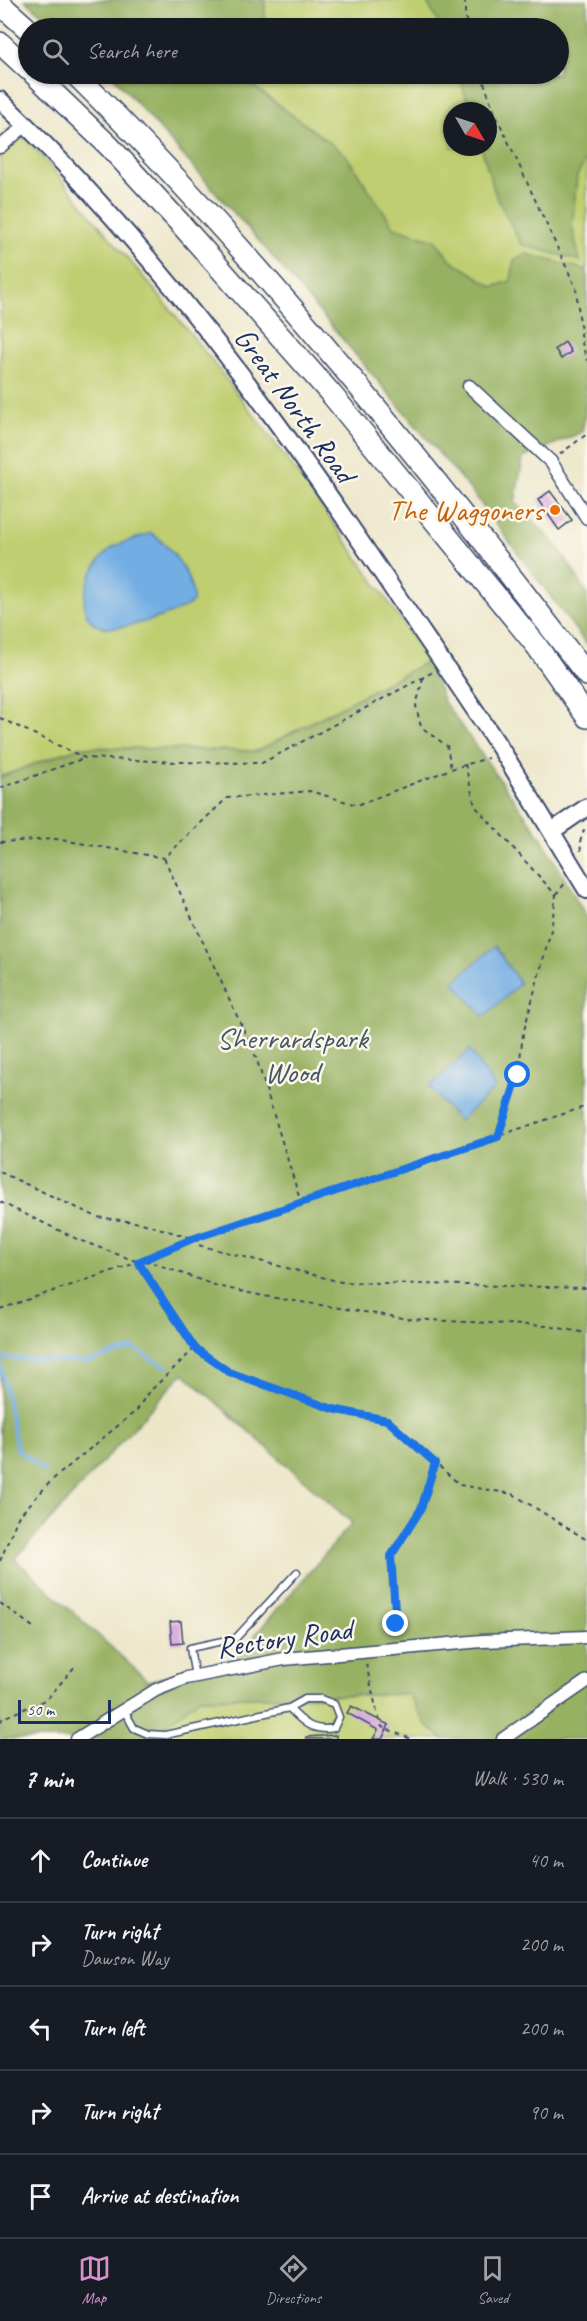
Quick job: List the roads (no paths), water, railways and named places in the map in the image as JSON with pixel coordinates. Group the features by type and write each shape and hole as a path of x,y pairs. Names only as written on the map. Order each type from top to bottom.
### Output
{"highway":[{"path":"0,4 18,20"},
{"path":"0,43 18,60"},
{"path":"44,84 109,146 332,395 536,645 587,717"},
{"path":"85,84 192,195 281,296 480,536 587,675"}],"main road":[{"name":"Great North Road","path":"0,100 133,240 245,378 356,533 497,744 587,890"},
{"path":"552,831 587,807"}],"street":[{"path":"0,147 26,125"},
{"path":"468,387 551,462 587,518"},
{"name":"Rectory Road","path":"77,1739 156,1689 195,1677 284,1659 482,1641 587,1637"},
{"path":"503,1739 587,1681"}],"lane":[{"path":"195,1677 190,1648 236,1638 297,1572"},
{"path":"124,1710 134,1728 148,1734 165,1735 289,1708 305,1699 321,1699 334,1704 339,1716 334,1728 322,1730 310,1728 289,1708"}],"water":[{"path":"151,533 166,545 180,563 190,583 193,602 174,612 145,622 116,627 96,625 88,618 85,597 87,585 98,563 112,548"},
{"path":"494,946 520,983 484,1017 454,982"},
{"path":"470,1050 495,1088 459,1121 429,1087"}],"waterway":[{"path":"0,1358 87,1362 133,1348 166,1367"},
{"path":"0,1362 17,1449 45,1471"}],"place":[{"name":"The Waggoners","path":"555,510"}],"park label":[{"name":"Sherrardspark Wood","path":"292,1055"}]}
